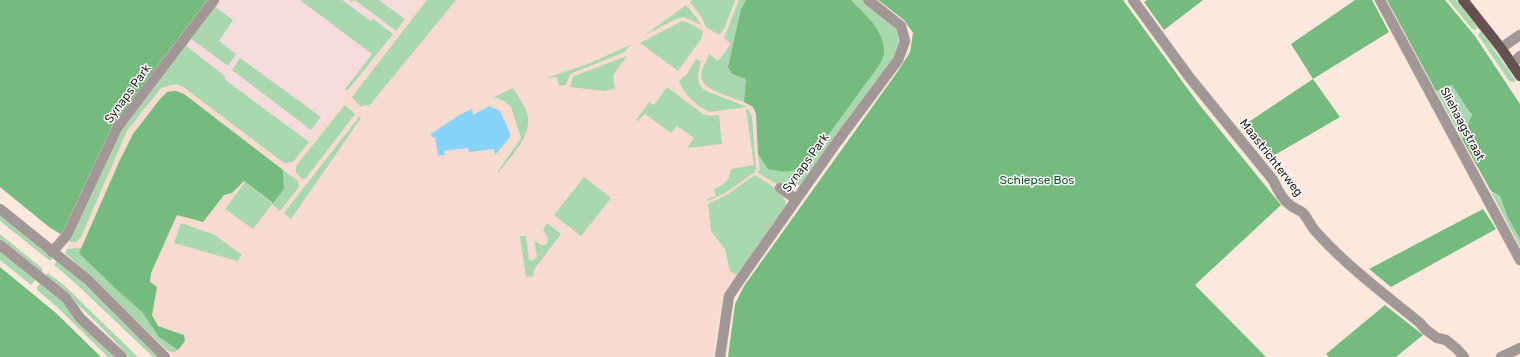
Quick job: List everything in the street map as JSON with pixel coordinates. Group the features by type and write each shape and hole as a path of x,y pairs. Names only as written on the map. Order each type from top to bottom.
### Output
{"main road":[{"path":"1463,0 1501,48 1520,76"}],"street":[{"name":"Synaps Park","path":"52,252 67,235 117,128 214,0"},
{"name":"Synaps Park","path":"720,357 729,296 796,199 898,60 905,41 901,26 868,0"},
{"name":"Maastrichterweg","path":"1133,0 1190,78 1273,180 1278,191 1291,206 1300,211 1309,220 1311,227 1319,236 1364,278 1420,323 1425,330 1437,338 1446,340 1464,357"},
{"name":"Sliehaagstraat","path":"1380,0 1520,260"},
{"path":"1501,48 1520,35"},
{"path":"1512,65 1520,56"},
{"path":"780,188 796,199"},
{"path":"0,209 88,280 165,357"},
{"path":"0,245 66,298 80,318 122,357"},
{"path":"1501,357 1520,348"}],"shaded area":[{"path":"221,0 860,0 895,51 784,204 724,297 713,357 174,357 65,253 79,218 130,116"},
{"path":"221,0 420,0 293,161 165,73"}],"green space":[{"path":"0,0 208,0 114,125 62,235 49,227 0,187"},
{"path":"300,0 342,0 371,21 373,19 393,34 348,90 345,89 372,54"},
{"path":"355,0 379,0 405,19 396,31"},
{"path":"427,0 456,0 369,106 364,105 361,107 352,97"},
{"path":"693,0 735,0 725,27 719,35 706,27 701,16 690,2"},
{"path":"739,0 746,0 741,10 728,67 732,74 746,79 744,102 711,89 702,80 701,75 709,54 718,61 731,44 724,38"},
{"path":"746,0 851,0 873,23 878,30 883,44 884,55 880,64 810,160 794,170 786,172 768,169 758,154 756,114 753,107 744,102 746,79 732,74 728,67 741,9"},
{"path":"851,0 862,0 894,25 898,32 899,41 897,53 805,183 791,187 774,183 757,172 760,170 758,154 768,169 871,20"},
{"name":"Schiepse Bos","path":"878,0 1123,0 1198,103 1281,205 1195,285 1266,357 728,357 735,304 744,286 898,71 910,52 913,33 904,20"},
{"path":"1147,0 1203,0 1164,30 1144,2"},
{"path":"1355,0 1372,0 1389,32 1313,79 1291,44"},
{"path":"1387,0 1445,0 1475,36 1520,104 1520,239 1507,216 1500,196 1491,191 1462,139 1472,115 1452,85 1436,91"},
{"path":"1448,0 1456,0 1478,28 1475,30 1472,29"},
{"path":"686,5 701,25 684,17 676,19 645,35"},
{"path":"214,6 233,20 219,41 236,54 228,66 190,38"},
{"path":"682,21 687,22 703,31 701,39 678,71 640,43"},
{"path":"1481,31 1516,81 1509,81 1478,35"},
{"path":"185,45 226,77 224,79 309,142 293,162 284,163 182,86 175,84 161,88 127,131 81,237 76,242 69,242 120,132"},
{"path":"630,45 625,52 570,74 566,85 559,86 557,77 546,78 588,64"},
{"path":"627,56 613,75 615,89 604,91 570,87 573,77"},
{"path":"240,58 321,117 311,130 232,70"},
{"path":"696,59 701,62 698,78 699,82 706,91 747,107 710,112 692,100 679,81 687,74"},
{"path":"1313,79 1340,117 1268,159 1241,127"},
{"path":"1452,85 1472,116 1462,139 1436,91"},
{"path":"667,87 703,114 710,116 719,115 722,144 687,148 694,138 677,126 671,133 645,114 638,121 636,120 649,102 654,105"},
{"path":"513,88 523,103 527,113 527,129 520,145 498,173 521,138 511,107 504,101 494,97"},
{"path":"176,91 184,94 283,170 284,189 273,203 244,181 232,193 224,195 203,222 177,215 151,273 150,282 157,287 152,315 158,326 184,335 185,341 178,350 159,337 142,312 79,253 133,134 167,92"},
{"path":"345,105 355,114 306,178 303,179 296,173 296,166"},
{"path":"746,109 748,109 752,116 755,172 725,193 708,201 707,199 716,196 714,189 726,182 731,169 754,165"},
{"path":"359,117 361,118 291,219 284,213"},
{"path":"283,170 298,181 299,187 280,211 272,204 253,229 225,209 245,182 272,203 284,189"},
{"path":"755,175 778,190 786,202 784,211 737,275 730,271 725,249 711,231 708,204 728,194"},
{"path":"584,177 611,198 581,236 554,215"},
{"path":"1491,192 1500,196 1507,216 1520,239 1520,247"},
{"path":"1483,209 1496,229 1391,287 1369,269"},
{"path":"0,215 53,258 50,261 0,221"},
{"path":"181,223 215,235 242,255 237,261 174,243"},
{"path":"547,223 561,234 533,271 534,276 526,277 520,236 526,236 529,260 534,260 537,257 534,240 541,245 546,245 548,241 548,237 543,230"},
{"path":"0,234 43,269 41,274 0,241"},
{"path":"0,248 37,278 31,285 0,260"},
{"path":"82,248 80,253 118,291 142,312 159,337 178,350 174,352 168,351 65,253 67,249"},
{"path":"58,260 160,357 153,357 73,281 54,265"},
{"path":"0,267 56,313 101,357 0,357"},
{"path":"48,273 65,286 138,357 129,357 89,315 45,276"},
{"path":"42,282 62,299 116,357 108,357 57,307 37,290 37,287"},
{"path":"1385,305 1423,335 1396,357 1329,357 1326,354"}],"water":[{"path":"489,106 500,111 510,133 510,137 495,155 494,149 469,152 468,148 444,151 445,155 438,156 435,137 432,137 431,134 459,115 472,109 473,115"}]}
